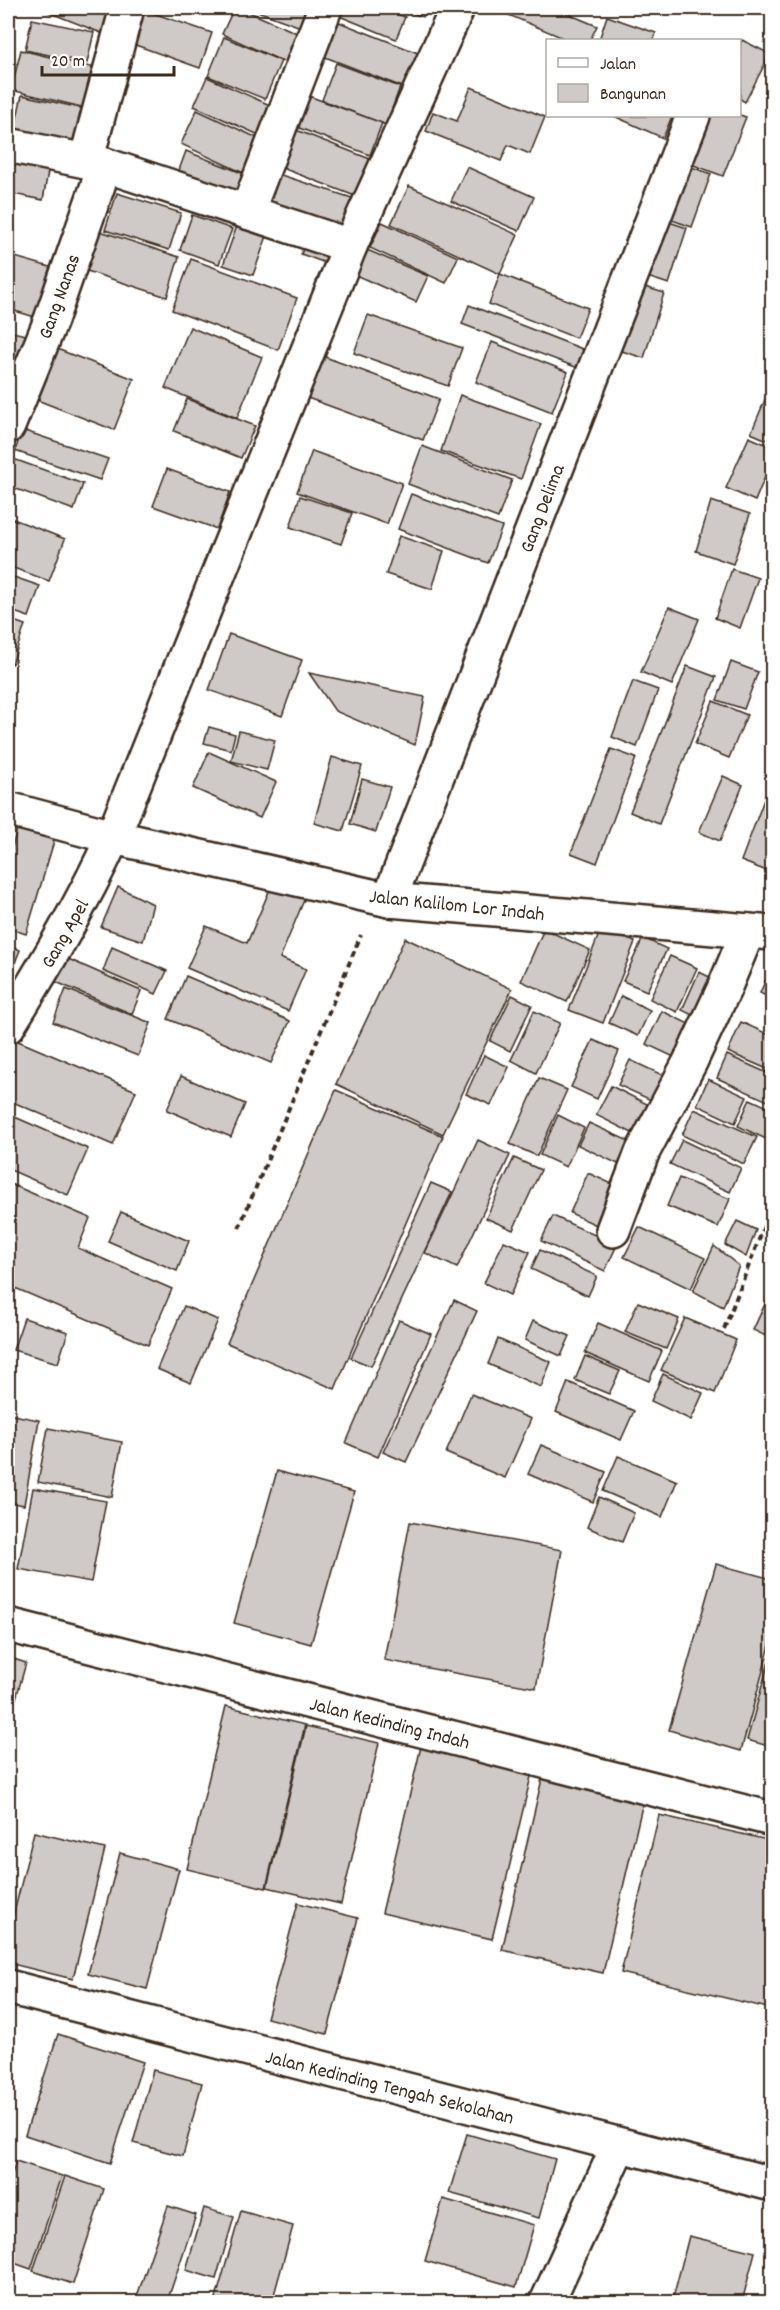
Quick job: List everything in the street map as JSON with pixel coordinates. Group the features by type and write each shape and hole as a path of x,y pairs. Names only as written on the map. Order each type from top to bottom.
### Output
{"street":[{"name":"Gang Nanas","path":"8,426 51,320 96,163 127,8"},
{"path":"247,212 325,8"},
{"name":"Gang Apel","path":"8,1026 84,897 113,837 350,246 456,11"},
{"name":"Gang Delima","path":"383,899 693,117"},
{"path":"8,145 96,163 350,246"},
{"name":"Jalan Kalilom Lor Indah","path":"8,809 113,837 383,899 760,932"},
{"path":"613,1230 642,1153 690,1062 724,989 760,932"},
{"name":"Jalan Kedinding Indah","path":"8,1625 772,1819"},
{"name":"Jalan Kedinding Tengah Sekolahan","path":"8,1987 772,2184"},
{"path":"547,2302 619,2145"}],"path":[{"path":"239,1227 383,899"},
{"path":"724,1329 772,1206"}],"building":[{"path":"38,8 120,8 109,36"},
{"path":"138,8 212,33 200,68 127,42"},
{"path":"234,8 240,8 306,37 293,66 222,34"},
{"path":"249,8 317,8 309,30"},
{"path":"334,8 381,8 405,17 396,39 332,13"},
{"path":"398,8 426,8 423,17"},
{"path":"492,8 554,8 597,26 590,39 566,39"},
{"path":"755,8 772,8 772,17"},
{"path":"607,16 656,33 654,39 599,39"},
{"path":"32,19 94,32 87,63 25,50"},
{"path":"334,20 418,53 405,88 320,55"},
{"path":"224,37 281,61 265,99 208,76"},
{"path":"742,40 770,54 745,102 741,100"},
{"path":"21,50 99,69 90,109 11,90"},
{"path":"336,63 400,87 386,125 322,100"},
{"path":"207,77 272,106 259,135 194,106"},
{"path":"471,87 545,117 530,154 508,145 501,161 426,131 433,112 457,121"},
{"path":"22,95 89,110 79,151 13,136"},
{"path":"306,95 382,123 370,155 294,126"},
{"path":"197,110 266,142 250,176 181,144"},
{"path":"616,117 672,117 663,138"},
{"path":"709,117 746,117 723,176 691,164"},
{"path":"291,128 370,159 355,196 277,166"},
{"path":"186,151 247,175 236,205 175,181"},
{"path":"9,158 49,166 43,200 8,193"},
{"path":"680,163 711,174 692,227 661,216"},
{"path":"467,167 534,197 519,231 451,201"},
{"path":"278,174 355,199 341,240 264,215"},
{"path":"409,186 518,235 500,274 391,224"},
{"path":"117,193 181,213 169,250 105,230"},
{"path":"192,215 232,229 219,264 180,250"},
{"path":"657,218 687,228 669,284 638,274"},
{"path":"382,222 458,257 446,283 370,248"},
{"path":"237,226 267,236 253,275 223,265"},
{"path":"94,229 179,257 167,297 81,269"},
{"path":"307,239 337,250 331,265 301,254"},
{"path":"360,247 428,276 416,302 349,272"},
{"path":"8,255 50,267 35,317 8,309"},
{"path":"191,259 297,298 278,350 172,310"},
{"path":"500,274 588,308 576,338 489,304"},
{"path":"632,283 664,293 644,358 612,348"},
{"path":"469,305 585,350 578,368 462,324"},
{"path":"368,315 462,348 448,386 354,353"},
{"path":"190,327 262,357 237,418 165,388"},
{"path":"8,331 26,335 15,385 8,383"},
{"path":"492,342 568,372 552,412 476,382"},
{"path":"52,347 134,379 114,430 32,398"},
{"path":"317,354 439,399 423,440 302,396"},
{"path":"772,383 772,442 751,433"},
{"path":"460,395 541,424 521,479 441,451"},
{"path":"187,399 255,426 241,458 174,431"},
{"path":"22,430 108,459 100,480 15,451"},
{"path":"749,437 772,447 772,460 755,501 726,488"},
{"path":"422,446 512,480 498,518 408,484"},
{"path":"312,451 402,483 387,524 297,492"},
{"path":"8,457 83,484 74,510 8,486"},
{"path":"167,469 230,492 217,529 153,506"},
{"path":"411,494 502,527 488,563 398,529"},
{"path":"300,496 352,513 341,544 290,527"},
{"path":"711,501 750,514 733,564 696,551"},
{"path":"8,517 65,539 49,581 8,566"},
{"path":"399,536 444,551 432,589 386,574"},
{"path":"732,569 758,578 740,628 715,618"},
{"path":"8,575 40,586 29,617 8,610"},
{"path":"669,607 699,619 672,685 641,672"},
{"path":"8,619 25,625 12,664 8,662"},
{"path":"229,634 302,660 282,716 209,690"},
{"path":"731,662 758,672 744,709 717,700"},
{"path":"687,666 716,677 659,824 630,812"},
{"path":"309,673 425,697 415,745 335,711"},
{"path":"633,681 658,690 637,747 612,737"},
{"path":"713,701 747,715 729,758 695,744"},
{"path":"209,727 235,734 231,750 204,743"},
{"path":"239,731 275,740 267,770 231,761"},
{"path":"611,749 636,758 597,863 571,853"},
{"path":"209,752 276,782 260,818 193,788"},
{"path":"332,757 362,766 343,831 314,823"},
{"path":"723,776 743,785 720,841 699,832"},
{"path":"772,778 772,873 741,861"},
{"path":"362,779 390,787 376,832 350,824"},
{"path":"8,826 12,827 8,844"},
{"path":"18,826 55,838 26,934 8,928 8,861"},
{"path":"276,875 309,888 280,958 306,969 288,1011 187,968 206,926 247,943"},
{"path":"118,887 153,904 143,941 101,927"},
{"path":"544,929 590,950 567,1002 521,981"},
{"path":"601,929 635,942 603,1023 569,1010"},
{"path":"405,938 512,989 443,1134 336,1084"},
{"path":"643,938 667,949 647,991 623,981"},
{"path":"8,944 20,950 8,980"},
{"path":"112,947 167,971 156,994 103,971"},
{"path":"670,956 697,968 677,1012 650,999"},
{"path":"66,958 141,991 132,1014 56,982"},
{"path":"772,965 772,999 760,993"},
{"path":"699,972 723,983 705,1021 682,1010"},
{"path":"186,976 290,1021 271,1063 168,1019"},
{"path":"66,989 151,1023 138,1056 53,1022"},
{"path":"512,995 532,1005 510,1051 490,1041"},
{"path":"621,996 650,1010 638,1036 609,1023"},
{"path":"534,1011 560,1023 536,1073 511,1060"},
{"path":"662,1011 689,1024 674,1057 646,1044"},
{"path":"741,1022 772,1036 772,1071 728,1052"},
{"path":"11,1038 136,1091 113,1145 8,1100 8,1046"},
{"path":"593,1040 619,1051 597,1099 571,1087"},
{"path":"484,1055 509,1067 491,1105 466,1094"},
{"path":"727,1055 772,1075 772,1103 717,1078"},
{"path":"630,1060 673,1080 662,1105 618,1085"},
{"path":"181,1076 245,1104 231,1137 167,1110"},
{"path":"539,1078 567,1090 537,1156 510,1144"},
{"path":"708,1079 747,1097 735,1123 697,1105"},
{"path":"611,1086 655,1108 640,1137 596,1115"},
{"path":"336,1090 443,1136 335,1389 227,1343"},
{"path":"750,1099 772,1109 772,1125 766,1139 738,1126"},
{"path":"694,1109 757,1137 744,1164 682,1135"},
{"path":"8,1114 88,1149 68,1195 8,1169"},
{"path":"558,1115 584,1128 566,1167 540,1155"},
{"path":"589,1123 642,1147 631,1170 578,1145"},
{"path":"478,1140 510,1155 457,1268 425,1253"},
{"path":"682,1140 741,1168 730,1192 670,1164"},
{"path":"514,1158 541,1170 513,1230 486,1218"},
{"path":"588,1173 621,1188 603,1228 570,1213"},
{"path":"679,1178 730,1199 718,1227 667,1206"},
{"path":"8,1183 90,1218 78,1248 172,1289 148,1345 8,1285"},
{"path":"431,1183 452,1192 371,1366 351,1358"},
{"path":"121,1212 189,1241 177,1271 108,1241"},
{"path":"553,1216 617,1245 605,1271 541,1241"},
{"path":"737,1221 756,1230 746,1257 725,1245"},
{"path":"639,1227 705,1258 691,1289 624,1257"},
{"path":"504,1241 530,1252 510,1295 484,1283"},
{"path":"714,1246 739,1266 723,1307 693,1291"},
{"path":"540,1250 597,1276 588,1296 531,1269"},
{"path":"772,1289 772,1339 753,1330"},
{"path":"454,1300 477,1311 406,1462 383,1452"},
{"path":"638,1302 679,1319 666,1349 625,1332"},
{"path":"184,1306 218,1320 191,1383 157,1369"},
{"path":"24,1318 68,1332 58,1363 13,1350"},
{"path":"685,1318 736,1340 715,1393 661,1370"},
{"path":"399,1320 431,1334 378,1457 346,1443"},
{"path":"533,1321 570,1336 561,1356 525,1340"},
{"path":"598,1323 662,1351 649,1381 585,1353"},
{"path":"498,1339 551,1362 541,1387 488,1364"},
{"path":"585,1356 620,1371 609,1394 575,1380"},
{"path":"663,1374 703,1393 691,1420 651,1401"},
{"path":"568,1382 634,1411 621,1440 556,1412"},
{"path":"471,1394 531,1419 505,1478 446,1453"},
{"path":"8,1414 39,1420 24,1505 8,1502"},
{"path":"48,1428 122,1442 112,1497 38,1482"},
{"path":"541,1445 606,1472 593,1502 528,1474"},
{"path":"618,1456 677,1481 662,1517 603,1491"},
{"path":"277,1471 354,1492 311,1644 234,1623"},
{"path":"33,1488 106,1501 91,1582 18,1569"},
{"path":"599,1497 634,1513 622,1542 587,1527"},
{"path":"410,1522 562,1550 536,1688 384,1660"},
{"path":"716,1564 772,1579 772,1638 741,1751 669,1730"},
{"path":"772,1650 772,1747 747,1740"},
{"path":"8,1657 26,1663 8,1727"},
{"path":"226,1706 305,1725 266,1888 187,1869"},
{"path":"306,1726 379,1743 341,1904 267,1887"},
{"path":"423,1738 534,1764 492,1939 382,1913"},
{"path":"545,1766 646,1789 603,1973 502,1950"},
{"path":"659,1815 772,1841 772,2009 621,1973"},
{"path":"34,1832 105,1849 73,1979 8,1963 8,1937"},
{"path":"120,1853 179,1869 147,1989 88,1974"},
{"path":"298,1903 358,1918 327,2034 267,2018"},
{"path":"58,2034 143,2062 110,2163 25,2135"},
{"path":"153,2070 202,2083 183,2156 133,2143"},
{"path":"467,2134 555,2159 539,2218 449,2193"},
{"path":"8,2161 12,2162 8,2176"},
{"path":"16,2161 62,2176 31,2269 8,2261 8,2186"},
{"path":"65,2176 104,2189 73,2284 33,2271"},
{"path":"443,2199 534,2225 516,2287 425,2261"},
{"path":"168,2206 196,2215 167,2302 135,2302"},
{"path":"204,2208 234,2217 216,2279 186,2270"},
{"path":"241,2211 293,2226 272,2302 215,2302"},
{"path":"689,2236 755,2252 742,2302 672,2302"},
{"path":"772,2280 772,2302 768,2302"},
{"path":"415,2298 428,2302 413,2302"}]}
